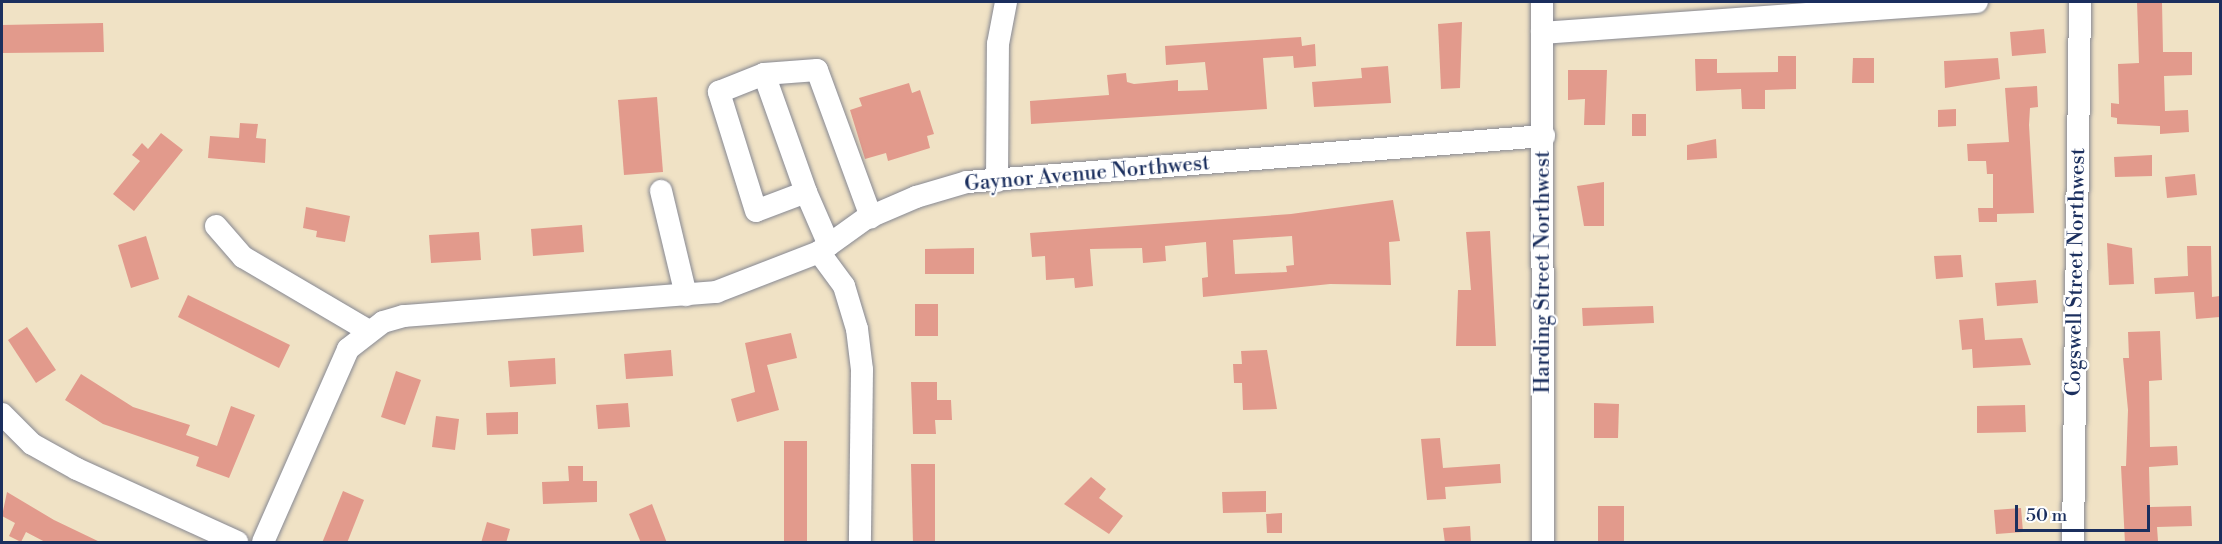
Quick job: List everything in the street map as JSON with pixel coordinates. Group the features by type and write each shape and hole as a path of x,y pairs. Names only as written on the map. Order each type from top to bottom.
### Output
{"street":[{"path":"997,180 998,44 1006,2"},
{"name":"Harding Street Northwest","path":"1542,2 1543,543"},
{"path":"1542,33 1814,8 1977,2"},
{"name":"Cogswell Street Northwest","path":"2073,543 2080,2"},
{"path":"806,192 756,211 719,93 764,74 817,70 871,217"},
{"path":"764,74 824,248 844,286 857,329 862,370 860,543"},
{"name":"Gaynor Avenue Northwest","path":"367,330 404,316 686,295 749,284 824,248 871,217 968,182 1544,136"},
{"path":"661,191 686,295"},
{"path":"216,226 243,257 367,330 348,349 263,543"},
{"path":"2,414 32,444 77,469 237,543"}],"building":[{"path":"2137,2 2162,2 2163,52 2192,52 2192,75 2164,76 2165,111 2188,110 2189,132 2160,134 2160,126 2117,124 2117,118 2111,117 2111,103 2119,104 2118,64 2139,63"},
{"path":"1462,22 1460,88 1441,89 1438,24"},
{"path":"103,23 104,52 2,53 2,25"},
{"path":"2044,29 2046,53 2012,56 2010,32"},
{"path":"1301,37 1302,46 1315,44 1316,66 1294,68 1293,56 1263,58 1267,109 1031,124 1030,101 1109,95 1107,75 1126,73 1127,82 1134,84 1178,80 1178,91 1208,90 1205,62 1166,65 1165,46"},
{"path":"1778,56 1796,56 1796,89 1765,90 1765,109 1742,109 1741,89 1696,91 1695,59 1717,59 1717,73 1778,72"},
{"path":"1853,58 1874,58 1874,83 1852,83"},
{"path":"1998,58 2000,79 1945,88 1944,61"},
{"path":"1388,66 1391,103 1314,107 1312,82 1362,78 1361,68"},
{"path":"1568,70 1607,70 1605,125 1584,125 1585,99 1568,100"},
{"path":"909,83 912,93 920,90 934,134 927,136 930,148 888,161 886,153 865,159 850,110 862,106 859,98"},
{"path":"2037,86 2038,107 2030,108 2029,125 2034,213 1997,214 1997,222 1979,222 1978,208 1993,208 1993,174 1987,174 1986,161 1968,161 1967,144 2009,142 2005,88"},
{"path":"657,97 663,172 624,175 618,100"},
{"path":"1956,109 1956,126 1938,127 1938,110"},
{"path":"1632,114 1646,114 1646,136 1632,136"},
{"path":"240,123 258,124 256,138 266,139 265,163 208,158 210,136 239,138"},
{"path":"161,133 183,150 134,211 113,194 140,161 132,155 142,143 148,149"},
{"path":"1716,139 1717,158 1687,160 1687,145"},
{"path":"2152,155 2152,176 2115,177 2114,157"},
{"path":"2195,174 2197,195 2167,198 2165,177"},
{"path":"1604,182 1604,226 1584,226 1577,186"},
{"path":"1393,200 1400,241 1389,242 1391,285 1330,284 1203,297 1202,278 1208,277 1206,242 1165,246 1166,261 1143,263 1142,248 1090,249 1093,286 1075,288 1074,278 1046,280 1045,256 1032,257 1030,233 1291,214","holes":["1292,236 1294,265 1286,266 1287,272 1235,274 1233,240"]},
{"path":"306,207 350,216 345,242 316,237 317,231 303,228"},
{"path":"582,225 584,252 533,256 531,229"},
{"path":"1490,231 1496,346 1456,346 1458,290 1471,290 1466,232"},
{"path":"479,232 481,260 431,263 429,235"},
{"path":"146,236 159,279 131,288 118,245"},
{"path":"2107,243 2132,248 2134,284 2109,285"},
{"path":"2187,246 2211,246 2212,297 2220,296 2220,317 2196,319 2194,292 2155,294 2154,278 2188,276"},
{"path":"974,248 974,274 925,274 925,249"},
{"path":"1961,255 1963,277 1936,279 1934,256"},
{"path":"2036,280 2038,303 1997,306 1995,283"},
{"path":"188,295 290,345 279,368 178,317"},
{"path":"915,304 938,304 938,336 915,336"},
{"path":"1653,306 1654,323 1583,326 1582,308"},
{"path":"1983,318 1985,340 2022,338 2031,365 1973,368 1972,349 1962,350 1959,320"},
{"path":"27,327 56,370 36,383 8,340"},
{"path":"2160,331 2162,380 2149,381 2150,447 2177,446 2178,465 2149,467 2150,507 2191,506 2192,526 2157,527 2158,541 2125,543 2121,466 2126,466 2128,410 2123,358 2129,358 2128,332"},
{"path":"791,333 797,358 767,365 779,410 737,422 731,399 755,392 745,343"},
{"path":"671,350 673,376 626,379 624,354"},
{"path":"1267,350 1277,409 1243,410 1242,383 1234,383 1233,364 1242,364 1241,351"},
{"path":"555,358 556,384 510,387 508,361"},
{"path":"396,371 421,380 405,425 381,417"},
{"path":"81,374 133,407 190,425 186,435 217,446 231,406 255,415 229,478 196,466 199,457 103,424 65,400"},
{"path":"911,382 937,382 937,400 951,400 952,420 935,420 936,434 913,434"},
{"path":"628,403 630,427 598,429 596,405"},
{"path":"1594,403 1619,404 1618,438 1594,438"},
{"path":"2025,405 2026,432 1977,433 1977,406"},
{"path":"518,412 518,434 487,435 486,413"},
{"path":"436,416 459,419 455,450 432,447"},
{"path":"1440,438 1443,468 1500,464 1501,483 1445,487 1446,499 1427,500 1421,439"},
{"path":"784,441 807,441 807,543 784,543"},
{"path":"911,464 935,464 935,543 913,543"},
{"path":"568,466 583,466 583,481 597,481 597,502 543,504 542,482 569,481"},
{"path":"1091,477 1106,489 1099,498 1123,516 1109,534 1064,504"},
{"path":"343,491 364,500 347,543 322,543"},
{"path":"1266,491 1266,512 1223,513 1222,492"},
{"path":"7,492 54,520 102,543 47,543 26,532 21,542 9,536 15,523 2,516"},
{"path":"652,504 667,543 641,543 629,514"},
{"path":"1598,506 1624,506 1624,543 1598,543"},
{"path":"2021,508 2023,532 1996,534 1994,510"},
{"path":"1282,513 1282,533 1267,533 1266,514"},
{"path":"487,522 510,529 506,543 481,543"},
{"path":"1470,526 1471,543 1445,543 1443,528"}]}
